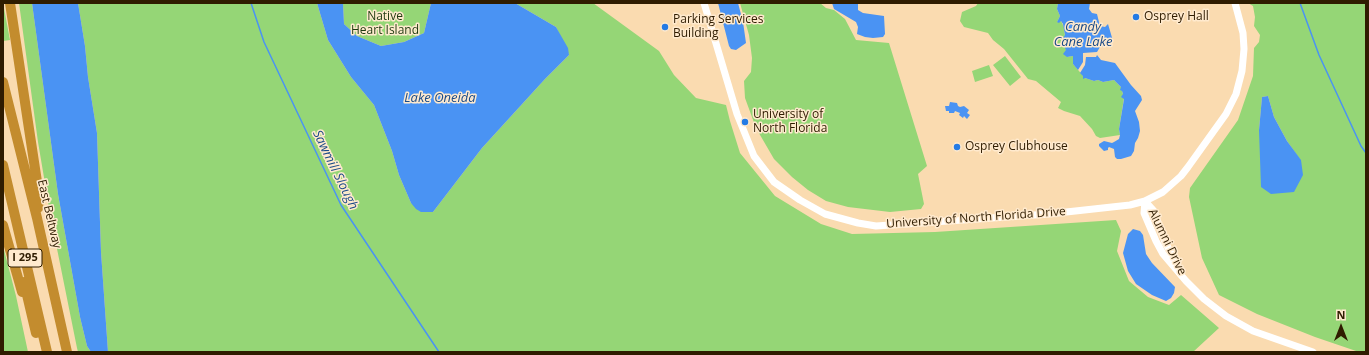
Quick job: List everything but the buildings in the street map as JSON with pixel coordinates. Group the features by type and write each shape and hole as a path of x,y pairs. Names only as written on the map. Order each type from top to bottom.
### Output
{"highway":[{"path":"10,3 39,195 37,218"},
{"name":"East Beltway","path":"3,82 37,218 67,352"},
{"name":"I 295","path":"3,165 47,352"},
{"name":"I 295","path":"3,191 40,352"},
{"path":"3,225 20,287 30,311"}],"street":[{"name":"University of North Florida Drive","path":"704,4 737,114 754,156 774,182 800,200 825,214 876,226 1048,214 1130,206 1145,201 1163,192 1181,176 1215,131 1231,105 1239,86 1244,60 1243,33 1236,3"},
{"name":"Alumni Drive","path":"1145,201 1154,211 1165,242 1186,281 1204,299 1226,316 1246,328 1313,352"}],"green space":[{"path":"3,3 10,40 3,41"},
{"path":"19,3 32,3 58,194 80,317 87,346 91,352 78,352 77,348 51,219 38,142"},
{"path":"78,3 317,3 328,40 351,77 374,105 392,151 399,175 411,203 433,212 482,148 569,55 556,27 515,3 593,3 659,51 674,75 696,98 726,105 740,153 775,196 821,224 852,234 935,232 1116,220 1121,231 1117,251 1129,281 1148,297 1169,305 1181,295 1219,328 1193,352 108,352 101,252 97,133"},
{"name":"Native Heart Island","path":"343,3 431,3 424,33 404,42 381,46 357,36 344,24"},
{"path":"740,3 820,3 826,8 834,10 845,19 856,40 889,43 927,166 918,174 924,204 921,209 890,212 848,207 826,201 808,190 774,159 756,128 745,98 744,81 751,72 752,58 749,35"},
{"path":"978,3 1058,3 1057,9 1060,16 1057,22 1061,21 1064,27 1067,57 1073,56 1073,64 1085,78 1103,82 1114,80 1121,87 1124,98 1119,129 1120,135 1100,138 1096,136 1092,129 1080,116 1058,108 1061,102 1036,81 1028,79 1004,49 993,40 988,33 964,27 960,21 962,12 976,6"},
{"path":"1248,3 1366,3 1366,352 1359,352 1315,337 1257,314 1219,295 1202,258 1189,197 1190,188 1238,120 1253,76 1254,48 1259,42 1260,35 1254,26 1255,17 1253,6","holes":["1268,96 1274,117 1287,141 1301,161 1259,130 1262,97"]},
{"path":"1005,56 1021,77 1010,86 993,65"},
{"path":"989,65 993,76 975,82 972,71"},
{"path":"3,246 16,296 28,352 3,352"}],"water":[{"path":"32,3 78,3 97,133 101,252 108,352 91,352 87,346 80,317 58,194"},
{"name":"Lake Oneida","path":"317,3 343,3 344,24 357,36 381,46 404,42 424,33 431,3 515,3 556,27 568,48 569,55 482,148 433,212 421,212 411,203 399,175 392,151 374,105 351,77 328,40"},
{"path":"718,3 738,3 746,43 736,50 731,49 729,46"},
{"path":"832,3 858,3 858,10 863,13 884,16 885,34 883,37 873,38 857,34 858,27 856,22 834,9"},
{"name":"Candy Cane Lake","path":"1058,3 1090,3 1089,9 1092,13 1097,14 1100,26 1105,27 1108,24 1113,41 1110,45 1100,47 1097,52 1083,53 1083,62 1078,70 1073,64 1073,56 1067,57 1063,54 1066,50 1066,44 1064,42 1065,38 1063,38 1065,35 1063,24 1061,21 1059,23 1057,22 1060,16 1057,9"},
{"path":"1097,55 1101,60 1115,63 1141,96 1142,100 1135,111 1139,122 1140,131 1135,143 1134,151 1131,156 1121,159 1117,159 1115,157 1114,149 1109,147 1108,150 1104,151 1099,144 1104,141 1112,143 1119,139 1119,129 1124,99 1121,97 1123,94 1120,90 1121,87 1114,80 1103,82 1085,78 1083,79 1083,76 1080,73 1085,65 1086,57 1096,57"},
{"path":"1268,96 1274,117 1287,141 1301,160 1303,175 1294,192 1271,194 1261,187 1259,130 1262,97"},
{"path":"950,102 957,103 958,106 964,106 969,110 967,113 970,115 967,119 964,116 963,118 959,115 960,113 955,111 954,113 949,113 949,111 946,111 945,106 949,106"},
{"path":"1133,229 1140,231 1143,235 1146,254 1152,263 1175,287 1171,298 1166,301 1152,295 1136,284 1128,271 1123,253 1128,234"}],"waterway":[{"name":"Sawmill Slough","path":"251,3 264,42 341,205 439,352"},
{"path":"1300,3 1319,55 1361,146 1366,153"}],"place":[{"name":"Osprey Hall","path":"1136,17"},
{"name":"Parking Services Building","path":"665,27"},
{"name":"University of North Florida","path":"745,122"},
{"name":"Osprey Clubhouse","path":"957,147"}]}
